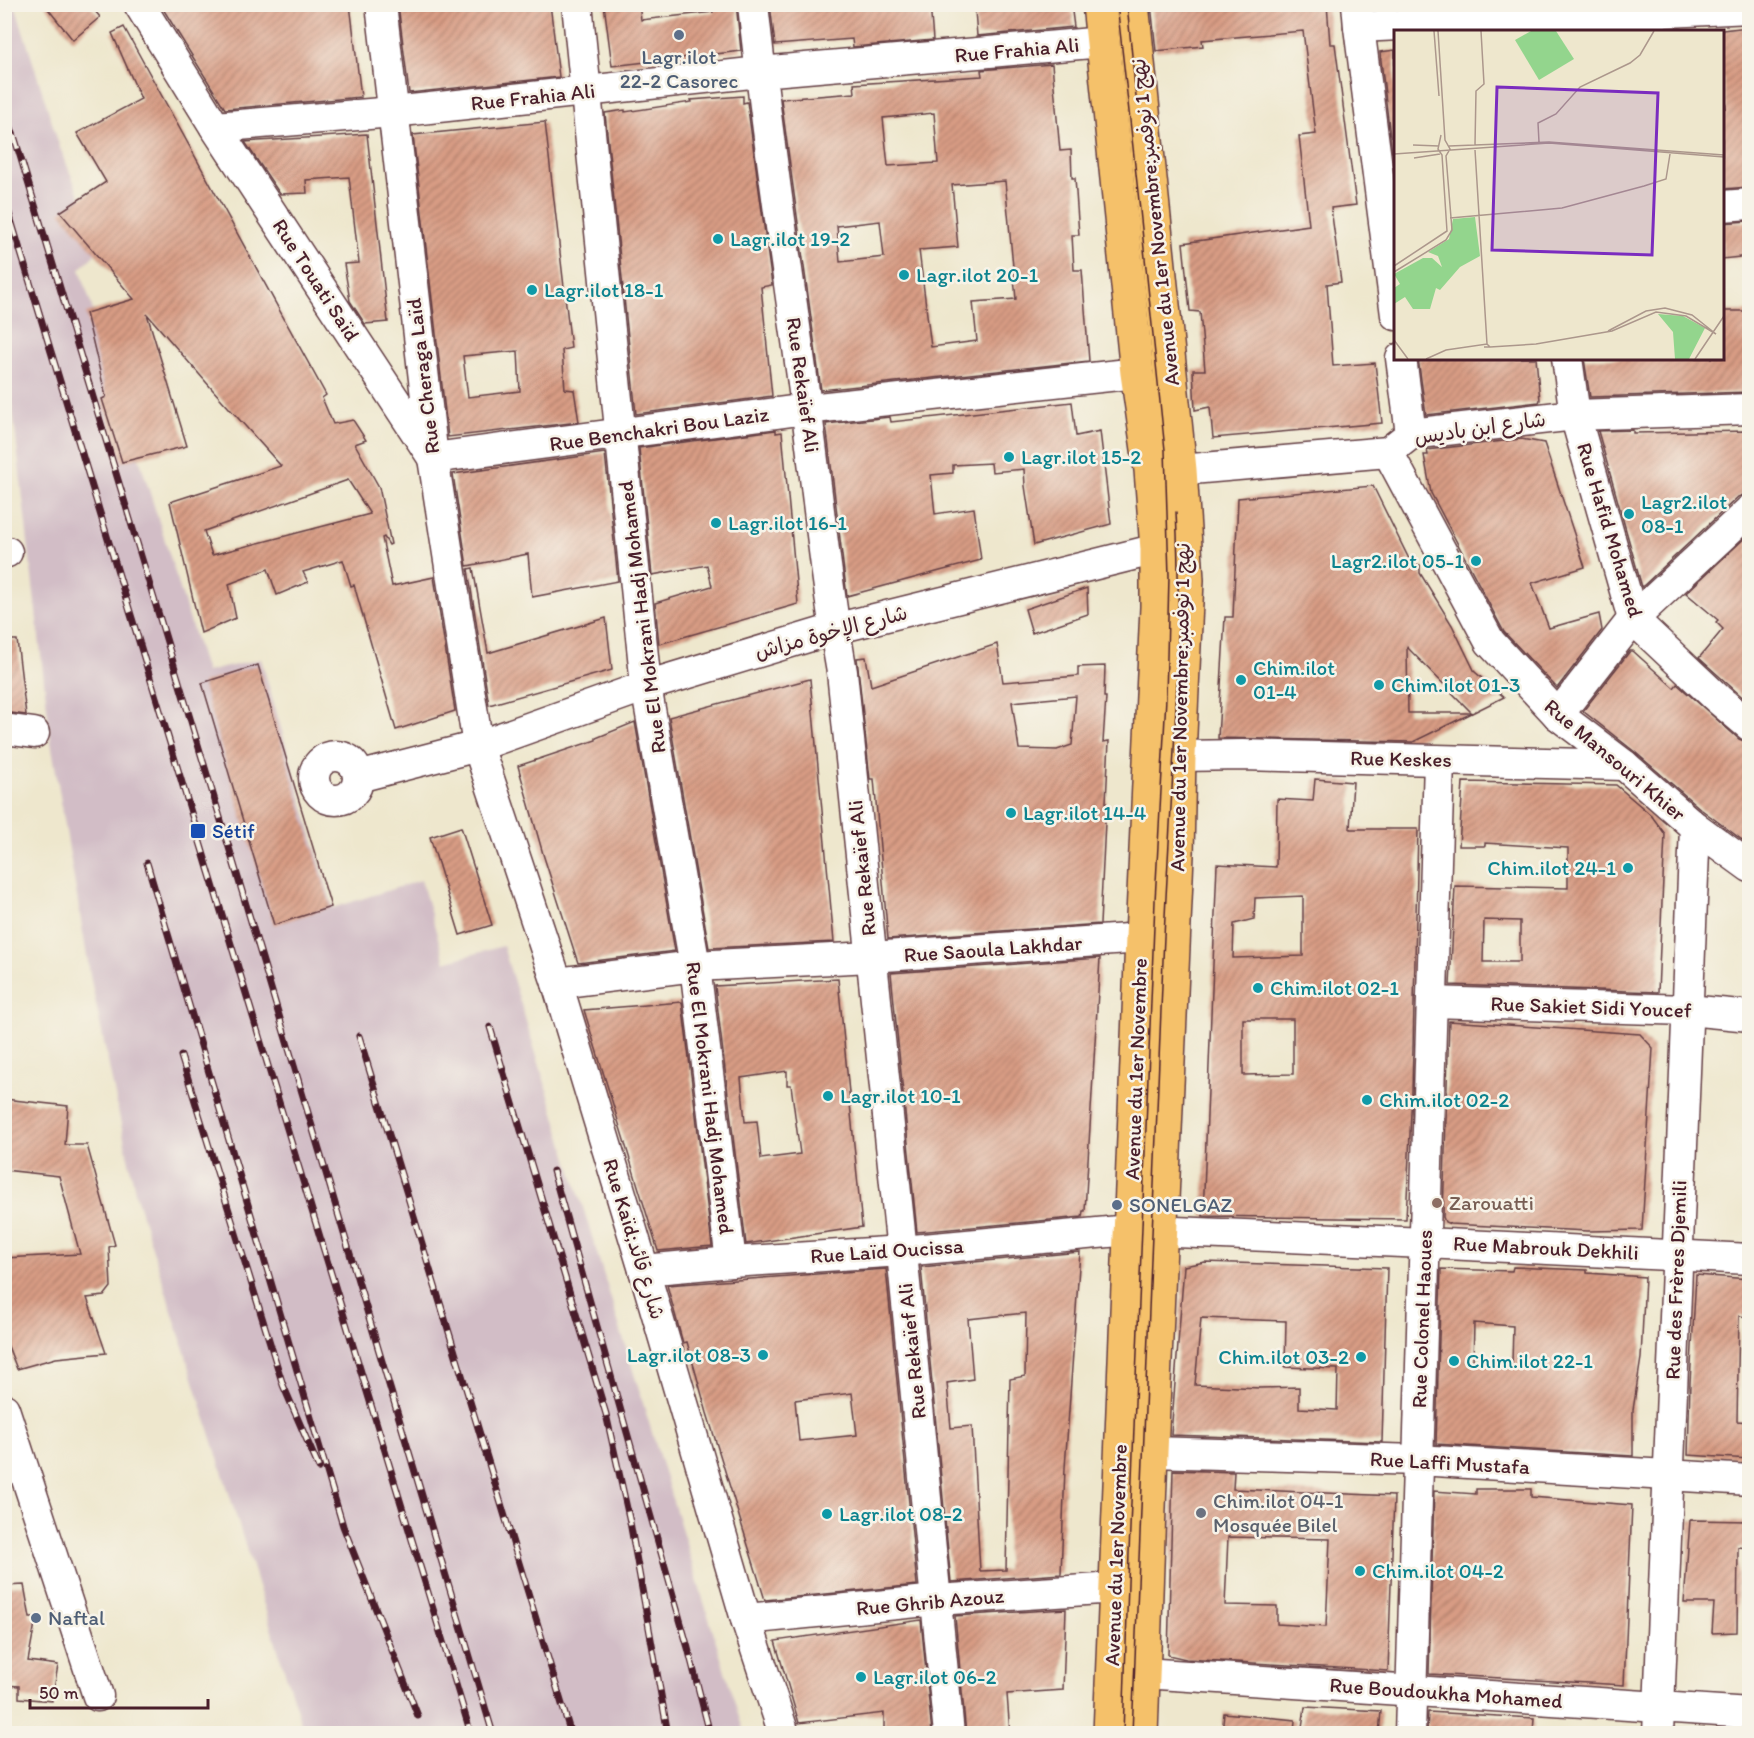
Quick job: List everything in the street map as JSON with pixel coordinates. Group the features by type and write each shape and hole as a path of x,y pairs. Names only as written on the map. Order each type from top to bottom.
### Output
{"main road":[{"name":"Avenue du 1er Novembre;نهج 1 نوفمبر","path":"1099,4 1137,373 1151,470 1157,549"},
{"name":"Avenue du 1er Novembre;نهج 1 نوفمبر","path":"1132,4 1180,470 1187,580 1162,1231"},
{"name":"Avenue du 1er Novembre","path":"1110,1734 1114,1588 1157,608 1157,549"},
{"name":"Avenue du 1er Novembre","path":"1141,1734 1162,1231"}],"street":[{"name":"Rue Touati Saïd","path":"139,4 215,127 433,458"},
{"name":"Rue Cheraga Laïd","path":"381,4 433,458 478,746"},
{"name":"Rue El Mokrani Hadj Mohamed","path":"578,4 646,686 695,966 731,1262"},
{"name":"Rue Rekaïef Ali","path":"753,4 834,629 842,672 949,1734"},
{"path":"1394,307 1358,16 1520,18 1749,8"},
{"name":"Rue Frahia Ali","path":"215,127 393,112 760,72 1103,42"},
{"path":"1724,206 1749,204"},
{"path":"1401,360 1411,434"},
{"name":"Rue Hafid Mohamed","path":"1567,360 1575,415 1633,619 1749,726"},
{"name":"Rue Benchakri Bou Laziz","path":"433,458 807,409 1137,373"},
{"name":"شارع ابن باديس","path":"1180,470 1388,452 1411,434 1575,415 1749,409"},
{"name":"Rue Mansouri Khier","path":"1388,452 1490,642 1558,715 1624,765 1695,827 1749,867"},
{"path":"1558,715 1633,619 1749,510"},
{"name":"شارع الإخوة مزاش","path":"358,777 478,746 646,686 834,629 1157,549 1184,530"},
{"path":"4,729 34,733"},
{"name":"Rue Kaïd;شارع قائد","path":"478,746 557,983 746,1619 784,1734"},
{"name":"Rue Keskes","path":"1179,756 1243,755 1624,765"},
{"name":"Rue Colonel Haoues","path":"1410,1734 1439,760"},
{"name":"Rue des Frères Djemili","path":"1658,1720 1695,827"},
{"name":"Rue Saoula Lakhdar","path":"557,983 695,966 871,957 1142,938"},
{"name":"Rue Sakiet Sidi Youcef","path":"1432,1002 1688,1010 1749,1016"},
{"name":"Rue Laïd Oucissa","path":"644,1270 902,1251 1130,1230 1162,1231"},
{"name":"Rue Mabrouk Dekhili","path":"1162,1231 1749,1259"},
{"path":"6,1416 98,1696"},
{"name":"Rue Laffi Mustafa","path":"1151,1452 1418,1460 1749,1480"},
{"name":"Rue Ghrib Azouz","path":"746,1619 937,1600 1114,1588"},
{"name":"Rue Boudoukha Mohamed","path":"1143,1673 1411,1691 1658,1720 1749,1713"}],"shaded area":[{"path":"4,5 15,5 60,148 101,248 80,269 206,672 261,659 333,908 421,880 445,962 503,946 744,1733 304,1733 136,1196 91,980 51,742 5,342"}],"building":[{"path":"44,4 89,4 100,17 73,40"},
{"path":"160,4 350,4 361,97 225,109"},
{"path":"398,4 550,4 559,77 409,93"},
{"name":"Lagr.ilot 22-2 Casorec","path":"604,4 639,4 641,20 713,12 712,4 736,4 741,51 612,66"},
{"path":"770,4 930,4 933,40 853,47 852,39 775,45"},
{"path":"1007,4 1071,4 1074,27 977,36 975,10 1007,7"},
{"path":"1151,4 1327,4 1330,44 1335,44 1356,205 1331,208 1341,282 1327,284 1333,366 1375,363 1382,423 1213,438 1210,407 1195,410 1193,370 1205,370 1200,312 1190,311 1183,243 1309,225 1299,136 1316,134 1303,31 1202,40 1203,46 1156,51"},
{"path":"124,27 326,395 322,398 333,424 353,420 366,440 355,444 379,487 391,544 389,545 384,537 382,538 392,586 434,577 455,711 396,730 354,585 351,586 343,560 303,572 308,582 277,595 268,569 229,584 236,618 201,633 170,502 281,466 147,314 187,446 122,462 102,399 106,397 86,313 134,299 60,212 106,182 77,133 141,99 112,33","holes":["348,480 370,514 212,555 204,531"]},
{"path":"1749,27 1749,187 1724,189 1724,108 1726,108 1724,30 1722,30"},
{"path":"1394,50 1394,152 1392,152 1380,52"},
{"path":"1052,64 1060,151 1071,150 1072,178 1075,178 1079,235 1072,235 1074,270 1082,270 1089,361 821,390 781,99 855,93 854,84 982,76 981,70","holes":["934,113 938,163 888,166 883,118","1005,181 1016,299 973,302 977,341 931,347 919,250 958,247 952,185","880,221 884,257 840,262 837,226"]},
{"path":"743,96 743,103 747,102 772,285 761,287 772,396 636,414 605,113 692,102 691,100"},
{"path":"545,122 571,348 562,350 565,389 574,390 579,422 448,437 413,135","holes":["518,351 520,391 468,397 463,356"]},
{"path":"367,134 388,322 365,324 350,301 344,264 359,263 349,177 306,180 307,193 280,194 245,142"},
{"path":"1749,221 1749,256 1724,259 1724,223"},
{"path":"1724,311 1749,311 1749,392 1590,397 1584,360 1724,360"},
{"path":"1418,360 1536,360 1539,402 1426,415"},
{"path":"1072,402 1076,436 1100,431 1111,524 1034,545 1024,469 992,472 991,463 953,465 953,473 931,475 935,514 974,508 981,560 847,596 826,424 890,417 891,422"},
{"name":"Lagr.ilot 16-1","path":"776,430 776,433 782,432 798,604 659,644 655,603 712,586 707,565 652,575 639,448"},
{"name":"Lagr2.ilot 08-1","path":"1633,430 1633,433 1749,431 1749,493 1738,497 1642,587 1598,431"},
{"path":"1521,439 1544,443 1585,567 1532,583 1549,628 1599,614 1602,630 1557,688 1504,632 1431,493 1424,455 1428,455 1427,450"},
{"path":"605,453 618,581 532,597 528,554 467,566 453,474"},
{"path":"1373,486 1412,565 1420,565 1420,573 1452,625 1475,672 1504,697 1472,713 1413,742 1218,738 1225,617 1233,617 1238,498","holes":["1407,647 1472,713 1408,713"]},
{"path":"1749,534 1749,703 1699,658 1723,629 1716,622 1718,620 1686,593"},
{"path":"473,568 488,653 606,618 612,670 489,705 468,569"},
{"path":"1087,588 1088,614 1032,633 1025,609"},
{"path":"4,640 17,640 26,715 4,712"},
{"path":"997,644 1003,682 1078,676 1078,667 1105,666 1104,697 1106,697 1103,742 1109,741 1100,924 888,939 874,779 870,779 857,658 866,657 871,686","holes":["1076,696 1072,745 1057,750 1019,749 1012,702"]},
{"path":"1630,651 1633,651 1674,688 1677,684 1739,739 1749,743 1749,845 1702,810 1583,711"},
{"path":"258,665 331,907 274,925 202,683"},
{"path":"810,679 834,942 709,948 669,717"},
{"path":"635,722 675,951 578,963 518,766 596,740 596,738"},
{"path":"1315,779 1353,782 1350,829 1418,829 1412,1091 1406,1219 1203,1216 1217,864 1276,867 1277,799 1313,801","holes":["1303,896 1303,956 1233,958 1234,924 1254,919 1255,898","1243,1019 1293,1019 1293,1074 1243,1075"]},
{"path":"1463,782 1616,785 1651,815 1665,834 1658,992 1450,985 1455,886 1568,888 1568,848 1485,843 1485,846 1459,846","holes":["1484,920 1520,921 1520,962 1483,962"]},
{"path":"461,827 492,925 460,935 430,837"},
{"path":"1100,958 1085,1211 1082,1217 917,1232 891,973"},
{"path":"838,979 862,1227 746,1244 715,986","holes":["787,1071 787,1085 791,1085 800,1154 761,1159 757,1121 745,1122 741,1078"]},
{"path":"682,1002 712,1246 658,1251 584,1010"},
{"path":"1449,1021 1640,1034 1653,1048 1642,1230 1588,1231 1445,1222 1443,1217"},
{"path":"4,1099 68,1106 65,1145 87,1145 115,1245 109,1247 111,1287 104,1296 87,1298 106,1353 56,1358 17,1369 4,1336 4,1258 80,1254 59,1176 4,1170"},
{"path":"1080,1252 1065,1468 1061,1574 951,1582 921,1267","holes":["1026,1313 1025,1376 1010,1379 1006,1570 980,1571 972,1426 951,1428 947,1383 973,1379 968,1319"]},
{"path":"1205,1262 1387,1268 1382,1442 1171,1435 1184,1266","holes":["1201,1318 1286,1321 1285,1367 1338,1369 1337,1410 1299,1408 1299,1387 1195,1385"]},
{"name":"Chim.ilot 22-1","path":"1513,1267 1587,1270 1587,1273 1645,1277 1641,1358 1633,1410 1633,1456 1436,1444 1441,1269 1512,1271","holes":["1474,1323 1513,1326 1512,1364 1473,1363"]},
{"path":"886,1269 917,1585 765,1600 687,1342 683,1343 667,1285","holes":["852,1393 857,1435 799,1441 795,1400"]},
{"path":"1696,1275 1749,1279 1749,1317 1739,1316 1737,1421 1749,1422 1749,1459 1688,1455"},
{"name":"Chim.ilot 04-2","path":"1173,1470 1234,1472 1233,1489 1394,1496 1388,1671 1186,1659 1168,1655","holes":["1228,1537 1330,1539 1326,1627 1277,1624 1277,1606 1225,1605"]},
{"path":"1476,1489 1531,1489 1531,1497 1632,1505 1624,1685 1429,1674 1434,1491 1476,1494"},
{"path":"1690,1520 1749,1521 1749,1548 1738,1547 1737,1632 1712,1633 1714,1603 1684,1603"},
{"path":"24,1585 30,1618 36,1618 28,1661 58,1665 52,1701 19,1698 19,1686 4,1685 4,1586"},
{"path":"1066,1609 1063,1690 1007,1694 1010,1734 966,1734 955,1616"},
{"name":"Lagr.ilot 06-2","path":"921,1620 932,1734 884,1734 884,1713 799,1723 775,1641"},
{"path":"1305,1707 1381,1711 1379,1734 1301,1734"},
{"path":"1428,1712 1534,1718 1533,1734 1427,1734"},
{"path":"1224,1713 1295,1720 1294,1734 1222,1734"}],"tram line":[{"path":"1117,4 1165,450 1169,576 1166,698 1155,901 1123,1734"},
{"path":"1127,4 1136,97"},
{"path":"1132,1734 1163,960 1175,736 1178,624 1176,512"}],"railway":[{"path":"4,109 222,824 493,1734"},
{"path":"4,197 471,1734"},
{"path":"147,863 343,1526 418,1716"},
{"path":"490,1027 606,1414 630,1522 668,1734"},
{"path":"359,1036 571,1734"},
{"path":"181,1056 283,1385 319,1468"},
{"path":"553,1171 688,1648 710,1734"}],"place":[{"name":"Lagr.ilot 22-2 Casorec","path":"679,35"},
{"name":"Lagr.ilot 19-2","path":"718,239"},
{"name":"Lagr.ilot 20-1","path":"904,275"},
{"name":"Lagr.ilot 18-1","path":"532,290"},
{"name":"Lagr.ilot 15-2","path":"1009,457"},
{"name":"Lagr2.ilot 08-1","path":"1629,514"},
{"name":"Lagr.ilot 16-1","path":"716,523"},
{"name":"Lagr2.ilot 05-1","path":"1476,561"},
{"name":"Chim.ilot 01-4","path":"1241,680"},
{"name":"Chim.ilot 01-3","path":"1379,685"},
{"name":"Lagr.ilot 14-4","path":"1011,813"},
{"name":"Sétif","path":"198,831"},
{"name":"Chim.ilot 24-1","path":"1628,868"},
{"name":"Chim.ilot 02-1","path":"1258,988"},
{"name":"Lagr.ilot 10-1","path":"828,1096"},
{"name":"Chim.ilot 02-2","path":"1367,1100"},
{"name":"Zarouatti","path":"1437,1203"},
{"name":"SONELGAZ","path":"1117,1205"},
{"name":"Lagr.ilot 08-3","path":"763,1355"},
{"name":"Chim.ilot 03-2","path":"1361,1357"},
{"name":"Chim.ilot 22-1","path":"1454,1361"},
{"name":"Chim.ilot 04-1 Mosquée Bilel","path":"1201,1513"},
{"name":"Lagr.ilot 08-2","path":"827,1514"},
{"name":"Chim.ilot 04-2","path":"1360,1571"},
{"name":"Naftal","path":"36,1618"},
{"name":"Lagr.ilot 06-2","path":"861,1677"}]}
